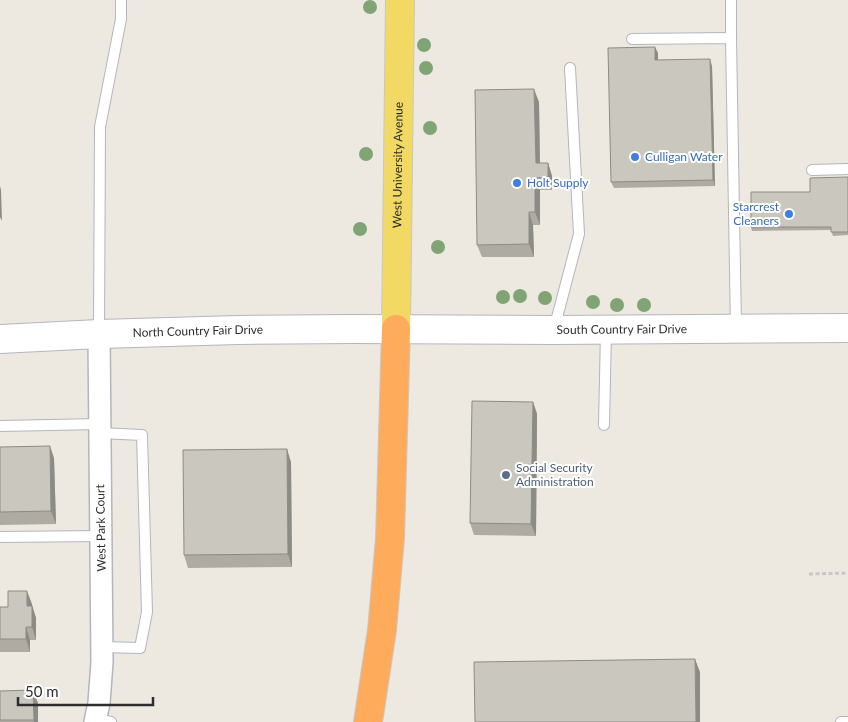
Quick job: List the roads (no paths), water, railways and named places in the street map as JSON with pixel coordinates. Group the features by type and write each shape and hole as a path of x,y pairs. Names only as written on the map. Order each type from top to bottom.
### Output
{"highway":[{"path":"368,722 382,630 390,538 396,329"}],"main road":[{"name":"West University Avenue","path":"396,329 400,0"}],"street":[{"name":"South Country Fair Drive","path":"396,329 848,328"},
{"name":"North Country Fair Drive","path":"0,340 99,334 228,330 396,329"},
{"name":"West Park Court","path":"99,334 101,721"}],"lane":[{"path":"99,334 100,127 121,19 121,0"},
{"path":"731,0 736,329"},
{"path":"632,39 731,38"},
{"path":"554,330 579,234 570,68"},
{"path":"812,170 848,169"},
{"path":"604,424 606,330"},
{"path":"0,426 100,428 142,435 147,612 140,648 102,647"},
{"path":"0,538 101,536"},
{"path":"841,722 848,722"}],"place":[{"name":"Culligan Water","path":"635,157"},
{"name":"Holt Supply","path":"517,183"},
{"name":"Starcrest Cleaners","path":"789,214"},
{"name":"Social Security Administration","path":"506,475"}]}
